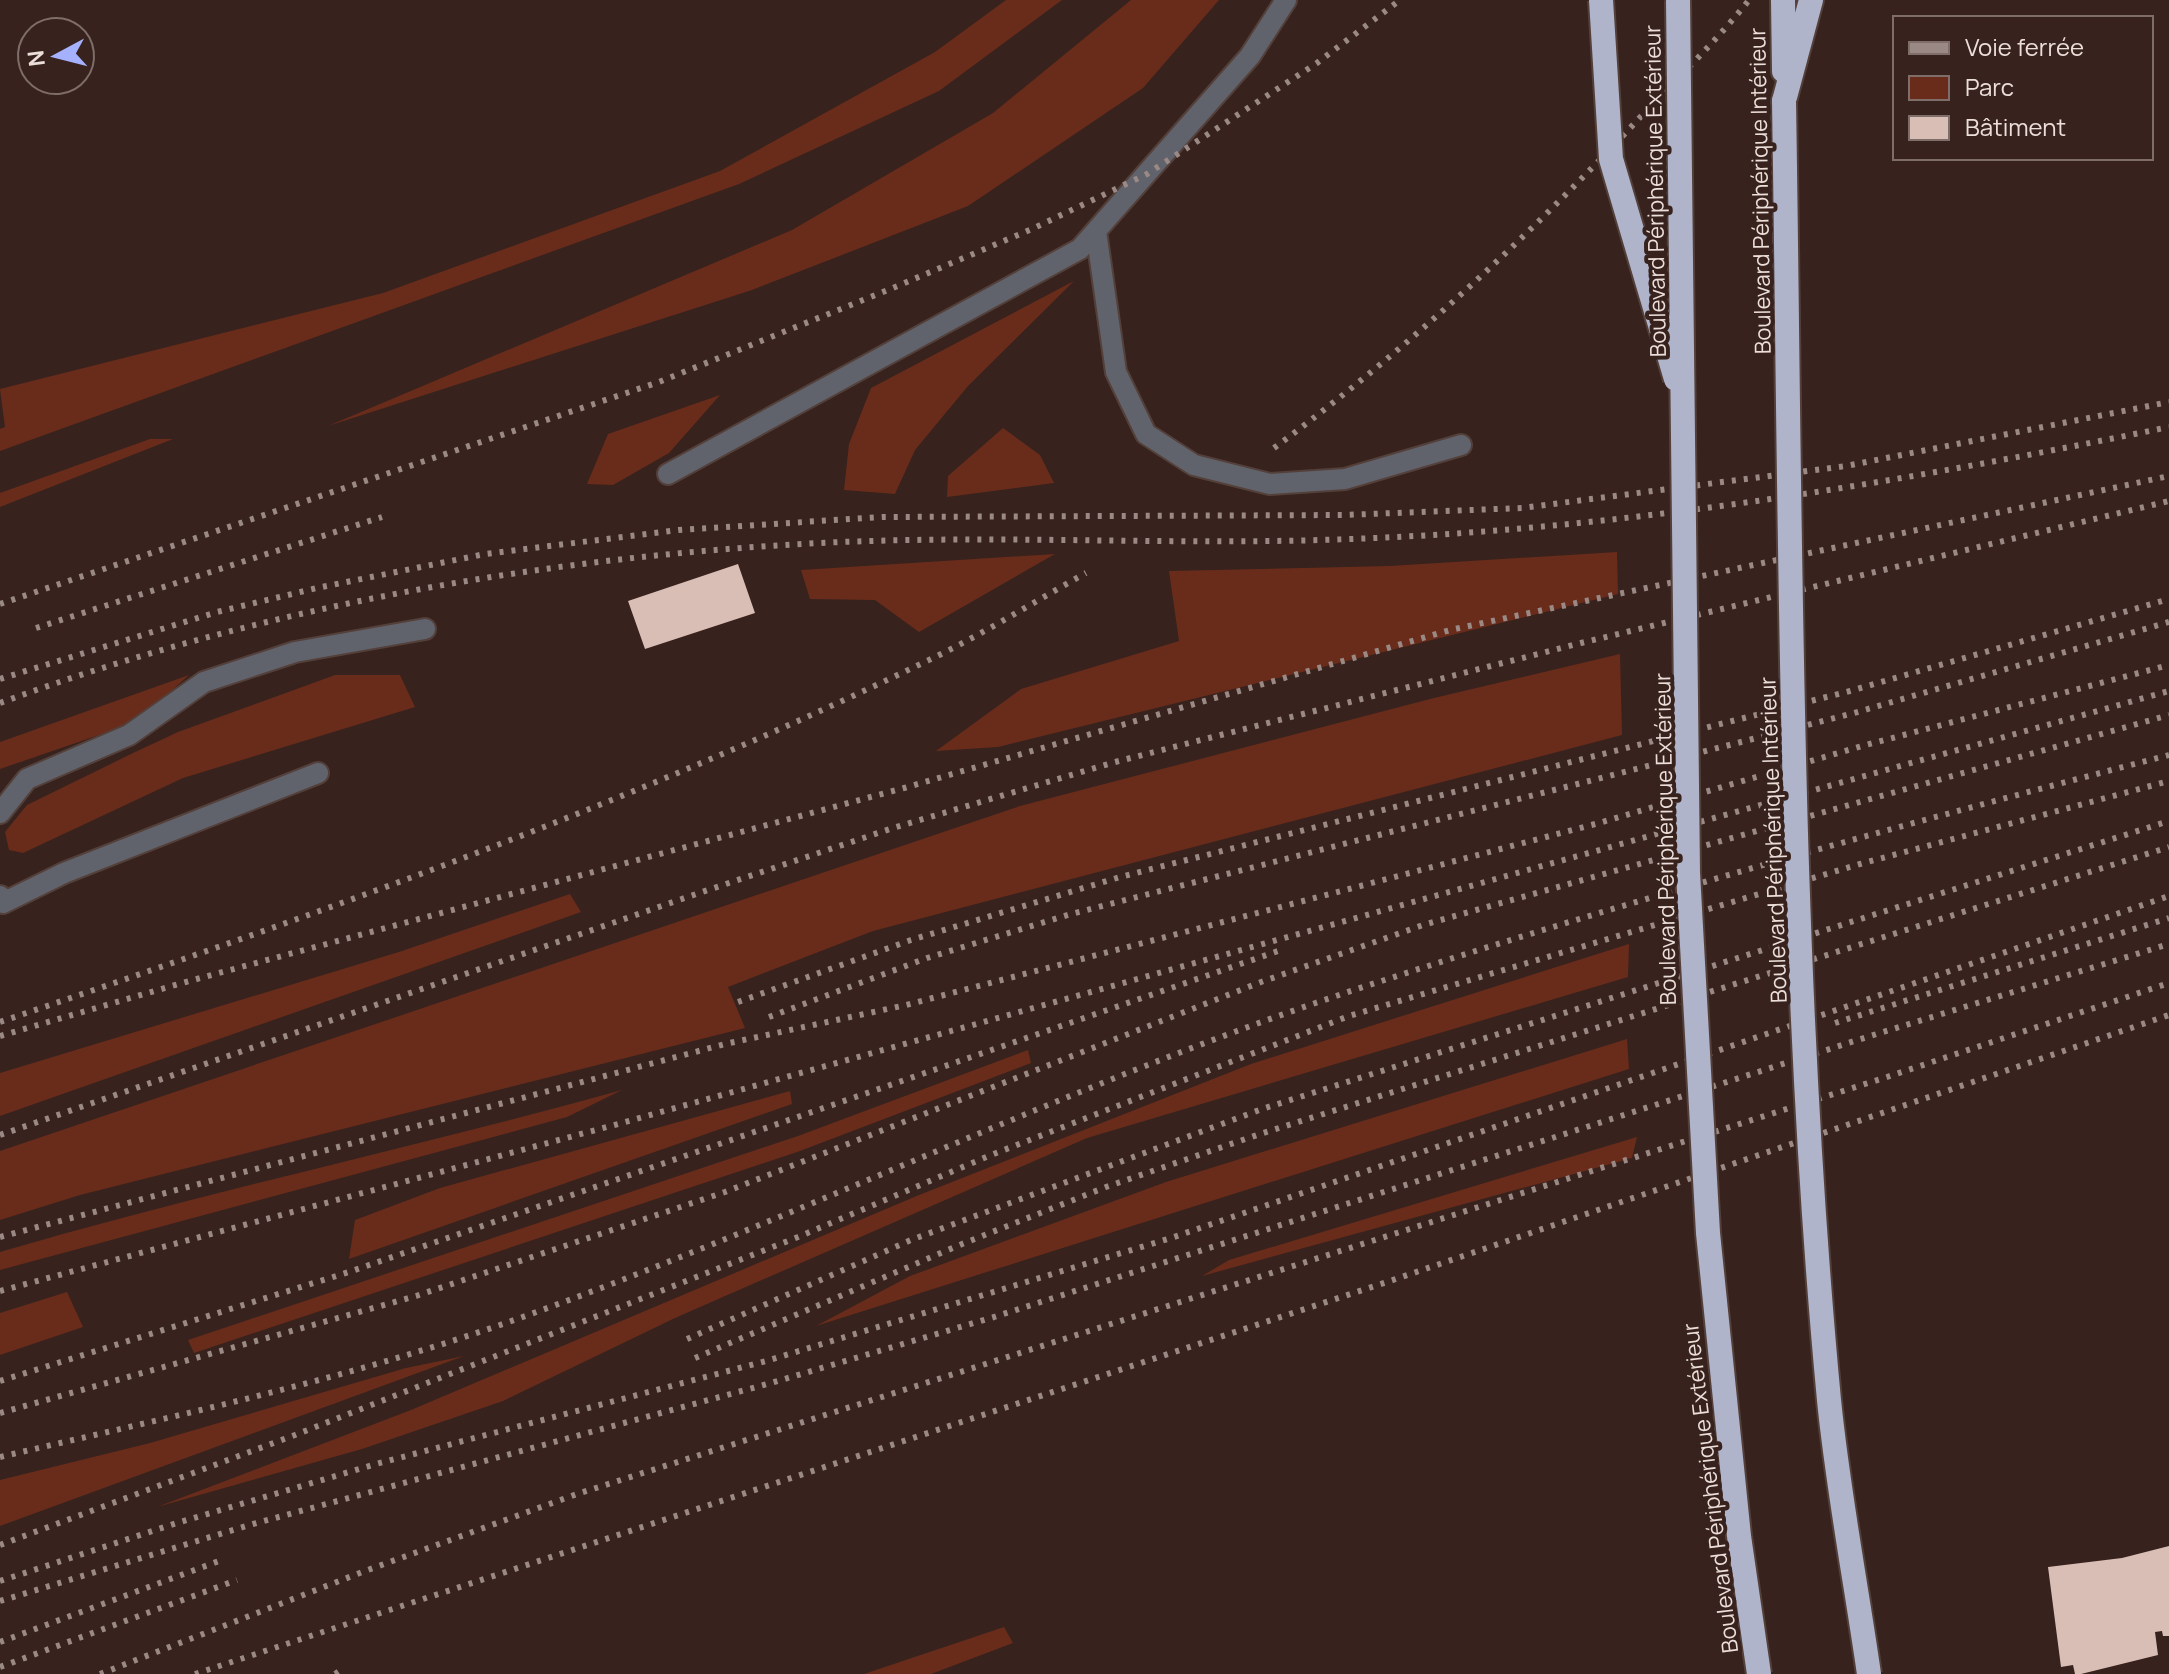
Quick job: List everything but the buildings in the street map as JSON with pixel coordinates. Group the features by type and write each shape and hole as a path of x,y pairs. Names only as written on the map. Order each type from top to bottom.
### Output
{"highway":[{"path":"1601,0 1611,159 1685,408"},
{"name":"Boulevard Périphérique Extérieur","path":"1678,0 1688,873 1707,1217 1739,1536 1759,1674"},
{"name":"Boulevard Périphérique Intérieur","path":"1783,0 1797,842 1810,1139 1830,1403 1869,1674"},
{"path":"1784,101 1811,0"}],"lane":[{"path":"668,474 1080,249 1250,56 1286,0"},
{"path":"1096,231 1116,372 1146,434 1194,465 1270,484 1345,479 1461,445"},
{"path":"0,813 27,779 129,735 204,682 295,652 425,629"},
{"path":"0,896 3,903 64,873 318,773"}],"green space":[{"path":"1006,0 1062,0 939,91 739,184 0,451 0,429 5,427 0,389 383,293 720,171 935,52"},
{"path":"1131,0 1219,0 1143,88 968,206 752,290 328,426 792,230 993,113"},
{"path":"1074,281 968,386 915,450 895,494 844,490 849,444 871,388"},
{"path":"720,395 669,453 613,485 587,484 608,434"},
{"path":"1003,428 1040,455 1054,483 947,497 948,476"},
{"path":"150,439 173,439 0,507 0,493"},
{"path":"1617,552 1618,594 998,747 936,751 1021,689 1179,641 1169,571 1390,566"},
{"path":"1055,554 919,632 875,600 810,599 801,570"},
{"path":"1620,654 1622,735 873,931 728,987 745,1028 80,1195 0,1220 0,1151 1020,806 1434,698"},
{"path":"189,675 137,722 0,769 0,742"},
{"path":"335,675 400,675 415,707 183,778 23,853 9,850 5,832 27,805 178,732"},
{"path":"570,894 581,912 0,1116 0,1073 402,951"},
{"path":"1629,944 1628,977 1087,1138 675,1318 503,1401 362,1449 157,1507 411,1410 919,1195 1251,1064"},
{"path":"1627,1039 1629,1069 816,1326 910,1276 1166,1182"},
{"path":"1028,1050 1031,1063 800,1151 194,1353 188,1340 798,1136"},
{"path":"622,1090 567,1117 0,1270 0,1252 155,1209"},
{"path":"790,1091 792,1104 349,1259 355,1220 440,1188"},
{"path":"1637,1137 1632,1158 1202,1276 1229,1260"},
{"path":"67,1292 83,1327 0,1355 0,1313"},
{"path":"464,1356 0,1526 0,1480 150,1443 406,1368"},
{"path":"1004,1627 1013,1643 931,1674 864,1674"}],"railway":[{"path":"0,604 659,382 1032,229 1147,174 1317,63 1400,0"},
{"path":"1274,448 1421,330 1514,245 1699,57 1749,0"},
{"path":"0,679 217,612 485,554 679,530 882,517 1344,515 1522,508 1846,466 2169,402"},
{"path":"0,703 199,639 301,614 404,592 612,560 820,543 953,540 1284,541 1454,534 1660,514 1762,500 1965,467 2169,427"},
{"path":"0,1036 182,983 904,788 1450,630 2169,476"},
{"path":"0,1135 893,828 1115,762 1581,643 2169,501"},
{"path":"36,628 382,517"},
{"path":"0,1022 355,898 589,809 820,711 933,658 1086,573"},
{"path":"738,1002 911,940 1120,877 1850,691 2169,599"},
{"path":"769,1017 927,958 1071,914 1854,713 2169,622"},
{"path":"0,1237 725,1044 906,1005 1349,889 1599,823 1862,746 2169,665"},
{"path":"0,1291 618,1124 2169,691"},
{"path":"0,1413 416,1296 725,1192 1261,982 1423,925 2169,715"},
{"path":"0,1457 268,1393 466,1337 633,1276 1138,1069 1342,994 1754,868 2169,755"},
{"path":"0,1545 295,1435 798,1237 991,1155 1349,1016 1860,864 2169,781"},
{"path":"687,1339 911,1240 1262,1109 2169,821"},
{"path":"695,1358 962,1244 1106,1187 1260,1134 2169,847"},
{"path":"0,1581 177,1523 376,1464 766,1361 1171,1238 2169,896"},
{"path":"1835,1023 2169,918"},
{"path":"0,1601 253,1524 771,1383 994,1317 1867,1037 2169,944"},
{"path":"0,1381 349,1272 1281,950"},
{"path":"100,1674 365,1571 577,1494 1887,1077 2169,983"},
{"path":"195,1674 1387,1282 2169,1015"},
{"path":"0,1642 219,1561"},
{"path":"0,1667 237,1580"},
{"path":"335,1674 341,1670"}]}
